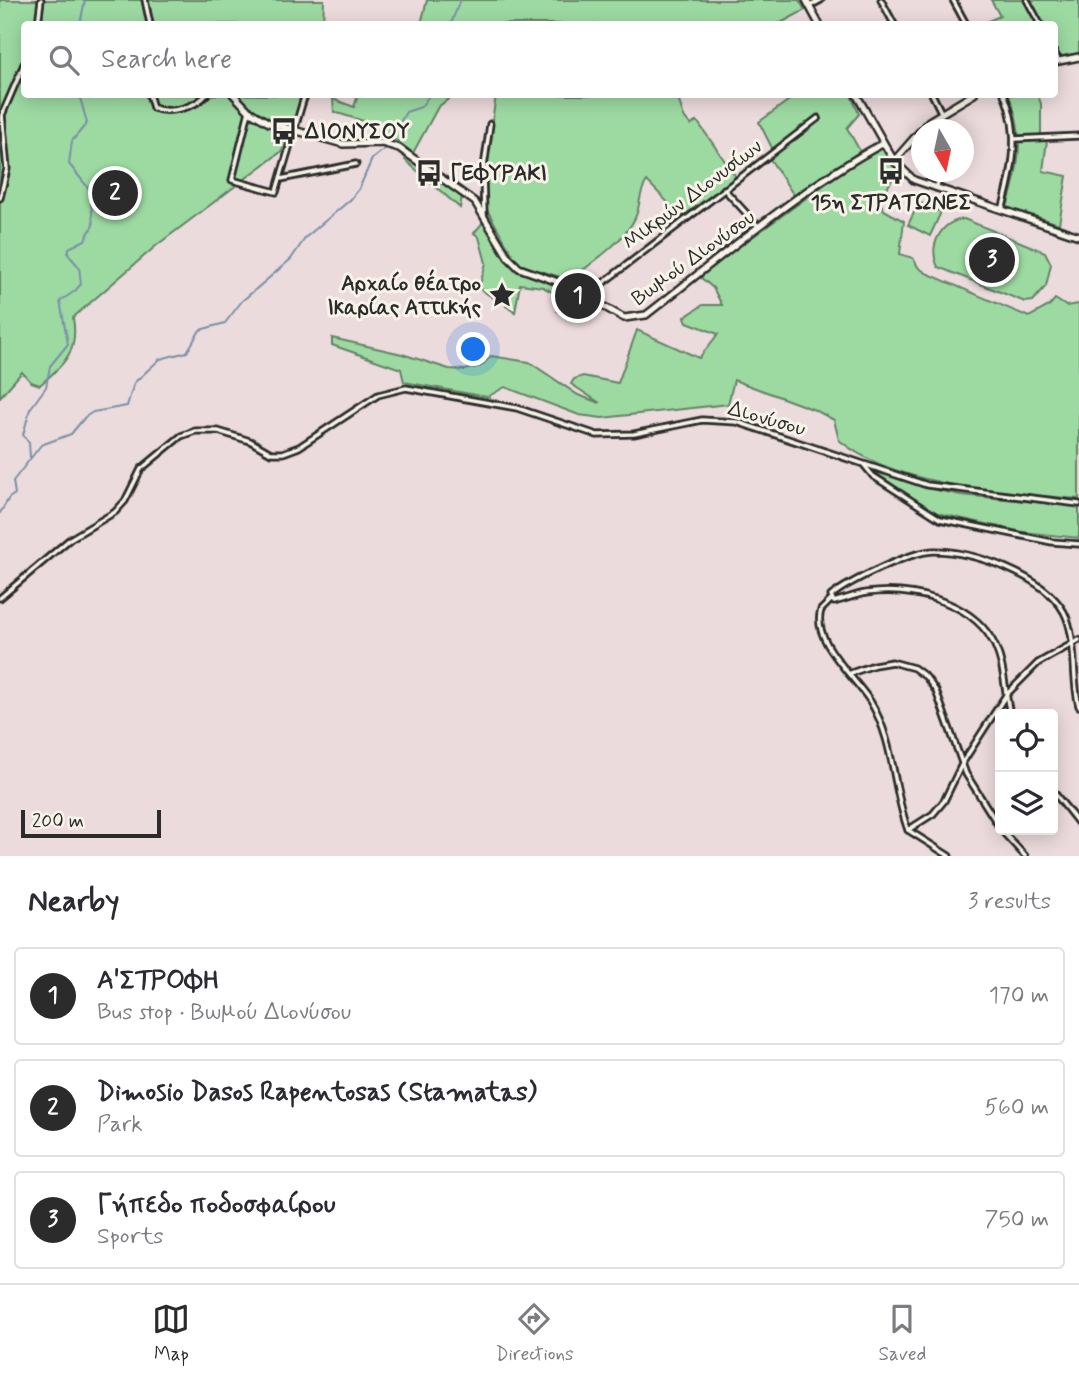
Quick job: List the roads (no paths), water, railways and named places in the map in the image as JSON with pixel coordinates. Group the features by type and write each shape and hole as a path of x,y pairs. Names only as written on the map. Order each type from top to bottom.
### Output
{"street":[{"path":"38,21 41,0"},
{"path":"145,0 149,21"},
{"path":"806,0 818,21"},
{"path":"810,6 821,0"},
{"path":"881,0 892,21"},
{"path":"953,0 964,21"},
{"path":"1027,0 1038,21"},
{"path":"1058,61 1079,57"},
{"path":"0,198 6,181 8,159 1,120 21,71"},
{"path":"150,98 153,108 167,110 193,105 202,98"},
{"path":"237,98 250,111 269,123 295,130"},
{"path":"250,111 232,180 275,192 304,98"},
{"path":"858,98 882,144 907,175 936,188 1079,236"},
{"path":"934,98 941,113"},
{"path":"894,161 920,129 967,98"},
{"path":"1002,210 1014,165 1015,139 1005,98"},
{"name":"Μικρών Διονυσίων","path":"586,296 818,118"},
{"path":"484,214 483,174 490,124"},
{"name":"Βωμού Διονύσου","path":"295,130 350,146 382,143 395,146 470,198 484,214 516,266 586,296 624,318 643,317 760,227 859,156 882,144"},
{"path":"1015,139 1079,136"},
{"path":"281,179 356,164"},
{"path":"936,188 938,182"},
{"path":"724,189 760,227"},
{"name":"Διονύσου","path":"0,598 70,539 115,512 125,501 141,469 181,436 195,431 218,431 250,441 271,453 283,453 299,447 378,395 406,388 517,408 597,435 634,434 710,419 737,422 946,489 1079,504"},
{"path":"863,464 873,476 940,519 1052,542 1079,544"},
{"path":"949,856 908,831 898,797 890,744 876,711 820,633 821,610 834,593 864,575 932,551 1001,566 1032,580 1050,593 1067,620 1079,706"},
{"path":"831,600 894,592 933,598 955,607 991,638 999,656 1009,709"},
{"path":"908,831 939,808 963,762 1006,695 1038,663 1079,640"},
{"path":"851,673 874,664 892,662 914,668 926,677 936,691 953,746 963,762 969,781 995,820"},
{"path":"1058,797 1079,824"},
{"path":"1006,835 1025,856"}],"waterway":[{"path":"81,21 85,0"},
{"path":"452,21 460,0"},
{"path":"30,457 29,443 23,435 30,409 46,387 50,366 68,344 60,301 81,284 79,267 68,254 69,248 85,240 93,225 90,190 69,164 72,141 87,123 80,98"},
{"path":"389,142 406,112 421,107 427,98"},
{"path":"0,513 9,498 15,494 13,481 41,445 71,434 85,417 93,412 127,406 134,383 160,359 187,352 200,330 225,323 242,301 291,259 306,237 350,200 359,189 372,159 387,147"}],"place":[{"name":"ΔΙΟΝΥΣΟΥ","path":"284,131"},
{"name":"15η ΣΤΡΑΤΩΝΕΣ","path":"891,171"},
{"name":"ΓΕΦΥΡΑΚΙ","path":"429,173"},
{"name":"Dimosio Dasos Rapentosas (Stamatas)","path":"115,193"},
{"name":"Γήπεδο ποδοσφαίρου","path":"992,260"},
{"name":"Αρχαίο θέατρο Ικαρίας Αττικής","path":"502,295"},
{"name":"Α'ΣΤΡΟΦΗ","path":"578,296"}]}
